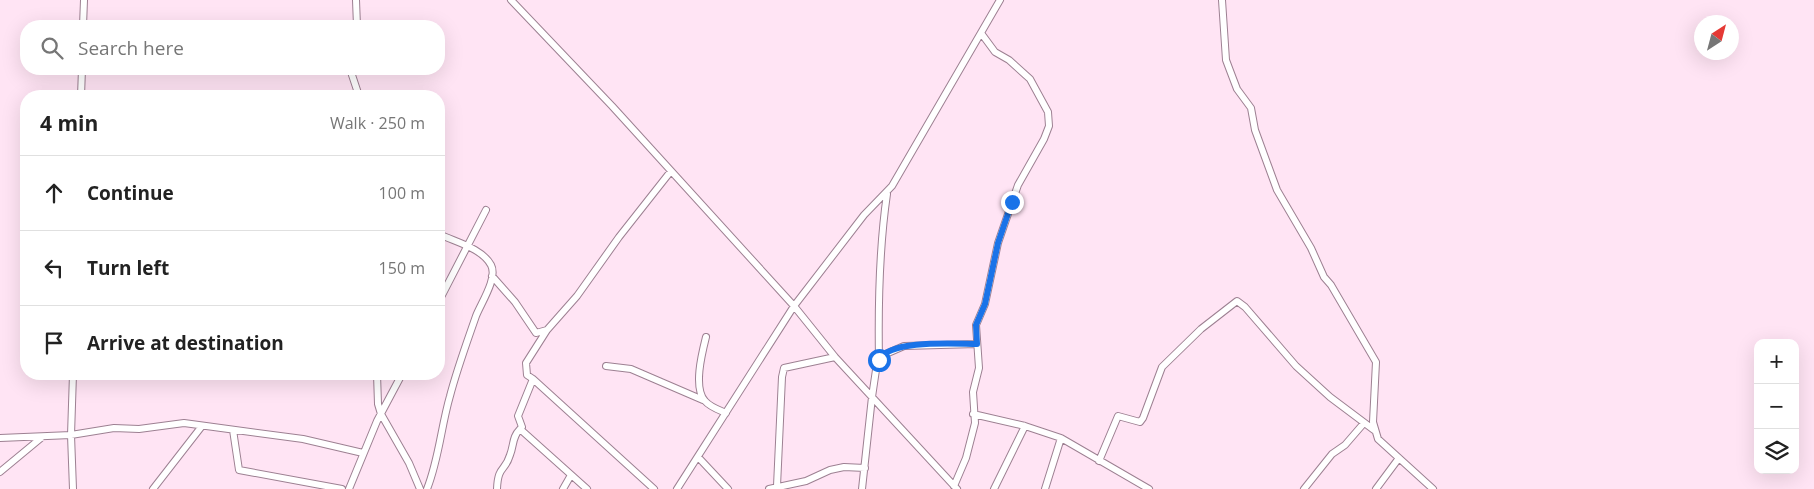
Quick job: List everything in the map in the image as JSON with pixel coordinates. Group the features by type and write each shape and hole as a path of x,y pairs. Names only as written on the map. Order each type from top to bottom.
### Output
{"street":[{"path":"83,20 84,0"},
{"path":"356,0 357,20"},
{"path":"511,0 671,171 794,306 835,357 956,487 975,423 973,392 979,368 976,325 985,304 1006,219 1018,185 1049,126 1048,112 1030,79 1009,60 995,52 981,33"},
{"path":"677,489 794,306 864,215 887,192 903,169 1000,0"},
{"path":"1222,0 1226,60 1237,90 1251,108 1255,130 1278,190 1311,248 1324,277 1331,285 1376,362 1373,385 1374,430 1378,439 1433,489"},
{"path":"81,90 82,75"},
{"path":"352,75 356,90"},
{"path":"654,489 527,375 526,363 547,330 577,296 619,237 671,171"},
{"path":"862,489 872,397 879,360 878,312 882,230 887,192"},
{"path":"445,289 486,210"},
{"path":"427,489 435,468 450,395 480,305 492,276 492,266 484,258 466,246 445,237"},
{"path":"492,276 515,302 536,333 547,330"},
{"path":"1099,461 1118,416 1140,422 1162,367 1201,329 1237,301 1245,307 1296,366 1330,397 1374,430"},
{"path":"704,400 700,391 700,366 706,338"},
{"path":"879,360 888,352 904,346 977,344"},
{"path":"777,486 784,368 835,357"},
{"path":"606,366 631,369 704,400 726,413"},
{"path":"497,489 498,472 510,456 512,442 522,427 518,416 533,379"},
{"path":"73,380 71,435 73,489"},
{"path":"377,380 378,404 381,414 409,463 420,489"},
{"path":"349,489 363,453 399,380"},
{"path":"973,414 1025,426 1061,438 1149,489"},
{"path":"0,438 41,438 114,428 139,428 170,423 303,439 363,453"},
{"path":"1304,489 1332,454 1345,445 1364,423"},
{"path":"153,489 202,426"},
{"path":"994,489 1025,426"},
{"path":"520,429 587,489"},
{"path":"233,430 239,470 342,489"},
{"path":"0,472 41,438"},
{"path":"1045,489 1061,438"},
{"path":"698,457 728,489"},
{"path":"1376,489 1399,458"},
{"path":"769,489 806,481 844,466 865,468"},
{"path":"563,489 571,475"}],"route":[{"path":"879,360 881,356 888,352 904,346 977,344 977,319 982,315 998,243 1012,202"}]}
